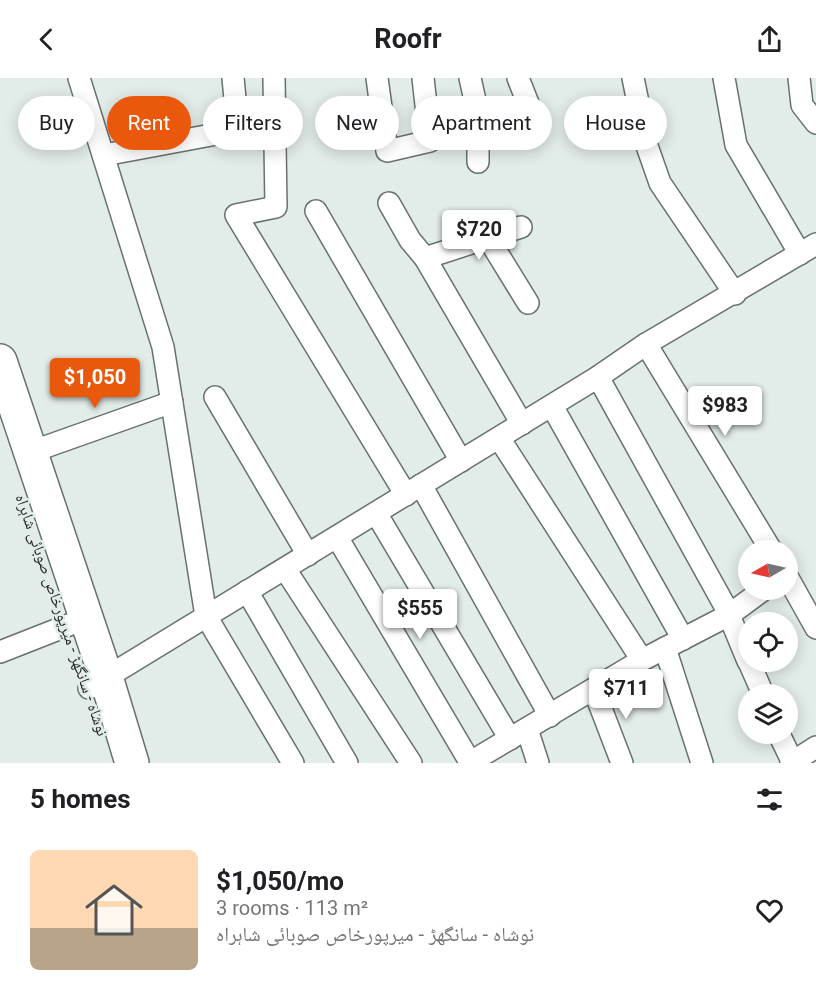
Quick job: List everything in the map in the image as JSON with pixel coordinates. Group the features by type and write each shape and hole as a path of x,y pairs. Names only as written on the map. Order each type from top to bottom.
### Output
{"main road":[{"path":"0,361 31,452 75,623 97,682 132,763"},
{"name":"نوشاہ - سانگھڑ - میرپورخاص صوبائی شاہراہ","path":"0,433 75,623"},
{"name":"نوشاہ - سانگھڑ - میرپورخاص صوبائی شاہراہ","path":"97,682 113,763"}],"street":[{"path":"79,78 156,320 172,402 206,616 293,763"},
{"path":"104,155 238,130 233,78"},
{"path":"274,78 276,207 236,215 414,490 550,716"},
{"path":"377,78 387,151 430,141 423,78"},
{"path":"470,78 478,114 478,162"},
{"path":"518,78 525,96"},
{"path":"633,78 647,146 660,183 735,294"},
{"path":"97,682 552,406 646,344 735,294 808,249 736,144 724,78"},
{"path":"799,78 802,105 816,123"},
{"path":"389,203 410,240 425,258 522,424"},
{"path":"316,211 461,461"},
{"path":"425,258 521,227"},
{"path":"488,238 528,303"},
{"path":"646,344 765,540"},
{"path":"598,377 729,615 738,636"},
{"path":"215,397 308,555"},
{"path":"31,452 172,402"},
{"path":"552,406 674,644 702,763"},
{"path":"499,438 642,660"},
{"path":"376,513 538,763"},
{"path":"337,537 469,763 642,660 729,615 749,600"},
{"path":"285,569 411,763"},
{"path":"247,591 347,763"},
{"path":"798,596 816,628"},
{"path":"0,652 75,623"},
{"path":"594,690 622,763"},
{"path":"783,744 792,763 816,747"}]}
